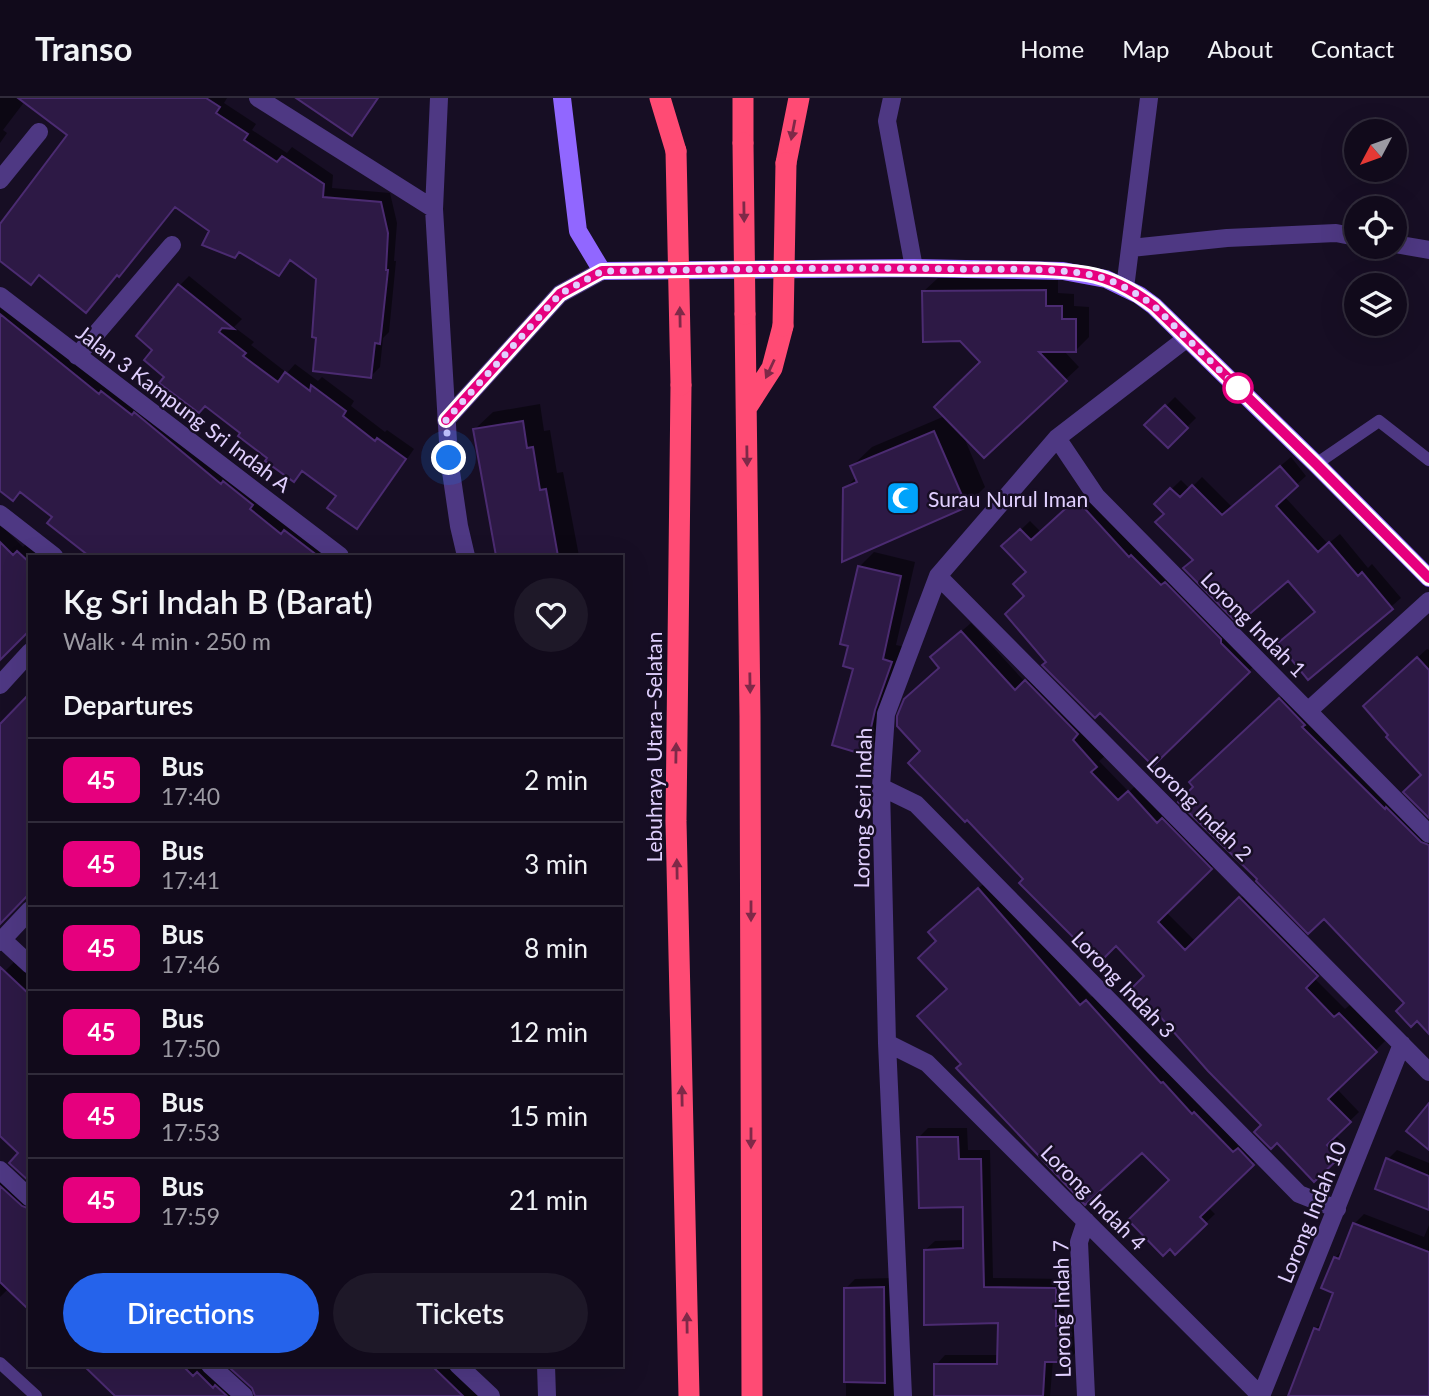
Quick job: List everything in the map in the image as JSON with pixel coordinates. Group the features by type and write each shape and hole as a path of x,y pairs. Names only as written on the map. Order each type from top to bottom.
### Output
{"highway":[{"path":"660,98 676,151"},
{"name":"Lebuhraya Utara–Selatan","path":"675,98 681,385 676,821 689,1396"},
{"path":"743,98 751,729 752,1396"},
{"path":"747,407 772,368 783,326 786,163 799,98"}],"street":[{"path":"258,98 434,208"},
{"path":"439,98 434,208 446,420 458,526 466,555"},
{"path":"562,98 578,232 602,271"},
{"path":"892,98 887,121 914,268"},
{"path":"1125,288 1149,98"},
{"path":"0,180 39,132"},
{"path":"1131,248 1240,237 1344,235"},
{"path":"77,356 172,244"},
{"path":"1407,246 1429,250"},
{"path":"446,420 560,294 602,271 914,268 1063,271 1089,274 1125,288 1154,306 1429,578"},
{"name":"Jalan 3 Kampung Sri Indah A","path":"0,296 339,555"},
{"name":"Lorong Seri Indah","path":"904,1396 887,1043 881,787 886,714 938,576 1057,438 1187,338"},
{"name":"Lorong Indah 1","path":"1057,438 1096,496 1429,834"},
{"path":"0,514 53,555"},
{"name":"Lorong Indah 2","path":"938,576 1429,1072"},
{"path":"1308,711 1429,601"},
{"path":"0,685 28,654"},
{"name":"Lorong Indah 3","path":"881,787 916,804 1299,1194 1337,1209"},
{"path":"28,912 1,941 28,963"},
{"name":"Lorong Indah 4","path":"887,1043 927,1063 1261,1396"},
{"name":"Lorong Indah 10","path":"1261,1396 1402,1044"},
{"path":"0,1170 28,1196"},
{"name":"Lorong Indah 7","path":"1086,1221 1079,1242 1086,1396"},
{"path":"212,1367 244,1396"},
{"path":"460,1367 491,1396"},
{"path":"546,1367 547,1396"}],"lane":[{"path":"1316,464 1379,421 1429,460"},
{"path":"0,1363 36,1396"}],"building":[{"path":"18,98 206,98 220,107 216,113 248,134 244,140 277,162 282,156 324,184 323,197 381,202 388,233 388,270 380,344 375,343 371,378 313,371 316,338 312,337 316,279 290,260 279,276 239,252 235,258 202,245 209,231 175,207 119,277 117,275 86,313 39,275 31,285 0,261 0,224 67,135"},
{"path":"296,98 378,98 352,136"},
{"path":"178,284 234,329 222,328 219,332 246,353 243,356 278,382 285,372 310,391 311,385 346,411 343,416 375,441 377,438 406,459 357,529 327,508 336,496 302,471 294,482 265,461 267,458 238,436 240,433 205,406 199,413 159,383 164,377 144,360 152,350 136,336"},
{"path":"1046,290 1046,306 1062,306 1062,319 1076,319 1076,352 1039,352 1067,381 984,458 934,407 980,362 960,341 923,342 922,291"},
{"path":"0,314 99,394 101,391 132,415 134,412 221,484 223,481 253,505 250,509 281,534 284,530 317,555 88,555 47,523 52,517 20,492 13,501 0,491"},
{"path":"1165,405 1188,428 1168,448 1144,425"},
{"path":"523,421 527,448 533,447 540,490 546,489 558,555 496,555 473,429"},
{"name":"Surau Nurul Iman","path":"934,431 967,507 842,562 843,488 857,482 850,466"},
{"path":"1280,466 1298,486 1276,506 1318,552 1329,542 1358,576 1362,572 1393,609 1308,680 1278,643 1315,612 1288,581 1238,624 1183,568 1193,560 1155,522 1164,514 1154,504 1170,488 1180,497 1192,485 1222,515"},
{"path":"1076,499 1129,557 1131,555 1161,585 1165,582 1250,672 1153,766 1100,713 1095,718 1042,665 1046,662 1005,614 1024,596 1013,584 1026,572 1001,546 1020,529 1031,540"},
{"path":"0,542 13,555 17,551 28,561 28,632 0,660"},
{"path":"858,566 901,576 883,659 892,662 875,710 865,755 832,745 853,669 843,666 848,646 840,644"},
{"path":"961,631 1015,690 1025,680 1078,734 1073,740 1097,767 1091,772 1118,800 1128,791 1157,823 1162,818 1212,869 1158,922 1185,950 1239,897 1318,976 1306,988 1334,1017 1339,1013 1377,1052 1328,1099 1351,1122 1327,1145 1339,1158 1314,1182 1277,1143 1271,1149 1254,1132 1261,1125 1157,1013 1148,1014 1127,993 1144,976 1116,946 1099,963 1019,883 1023,879 967,820 965,822 908,763 920,751 897,726 897,716 904,699 939,668 930,657"},
{"path":"1417,657 1429,670 1429,818 1403,792 1421,775 1386,737 1388,735 1363,706"},
{"path":"28,695 28,895 0,924 0,724"},
{"path":"1279,698 1305,725 1302,727 1385,809 1386,807 1421,842 1429,845 1429,1034 1417,1021 1411,1027 1396,1011 1404,1003 1324,919 1308,934 1257,879 1178,802 1193,787 1189,782"},
{"path":"978,888 1080,1005 1086,1000 1192,1114 1194,1112 1233,1152 1238,1148 1254,1165 1200,1217 1207,1224 1175,1255 1170,1249 1163,1256 1128,1220 1169,1180 1142,1153 1085,1205 956,1068 961,1064 917,1016 947,989 918,958 936,941 928,932"},
{"path":"0,967 28,993 28,1180 9,1163 18,1153 0,1136"},
{"path":"1429,1103 1429,1150 1406,1131"},
{"path":"917,1137 958,1137 959,1159 981,1159 984,1287 1056,1288 1056,1326 1068,1326 1068,1362 1045,1362 1043,1396 934,1396 934,1364 997,1364 998,1323 924,1325 924,1250 963,1248 963,1207 919,1208"},
{"path":"1386,1158 1429,1176 1429,1210 1375,1189"},
{"path":"0,1186 28,1208 28,1309 0,1282"},
{"path":"1353,1223 1429,1252 1429,1396 1288,1396 1314,1328 1319,1330 1333,1293 1321,1288 1334,1257 1339,1259"},
{"path":"884,1287 885,1383 844,1382 844,1288"},
{"path":"85,1367 184,1367 193,1376 197,1372 213,1388 215,1385 227,1396 115,1396"},
{"path":"433,1367 463,1396 255,1396 252,1388 231,1369"}],"bus line":[{"name":"45","path":"446,420 560,294 602,271 914,268 1063,271 1089,274 1139,295 1154,306 1429,578"}],"place":[{"name":"Surau Nurul Iman","path":"903,498"}],"route":[{"path":"449,458 446,420 560,294 602,271 914,268 1063,271 1089,274 1139,295 1154,306 1238,388"}]}
